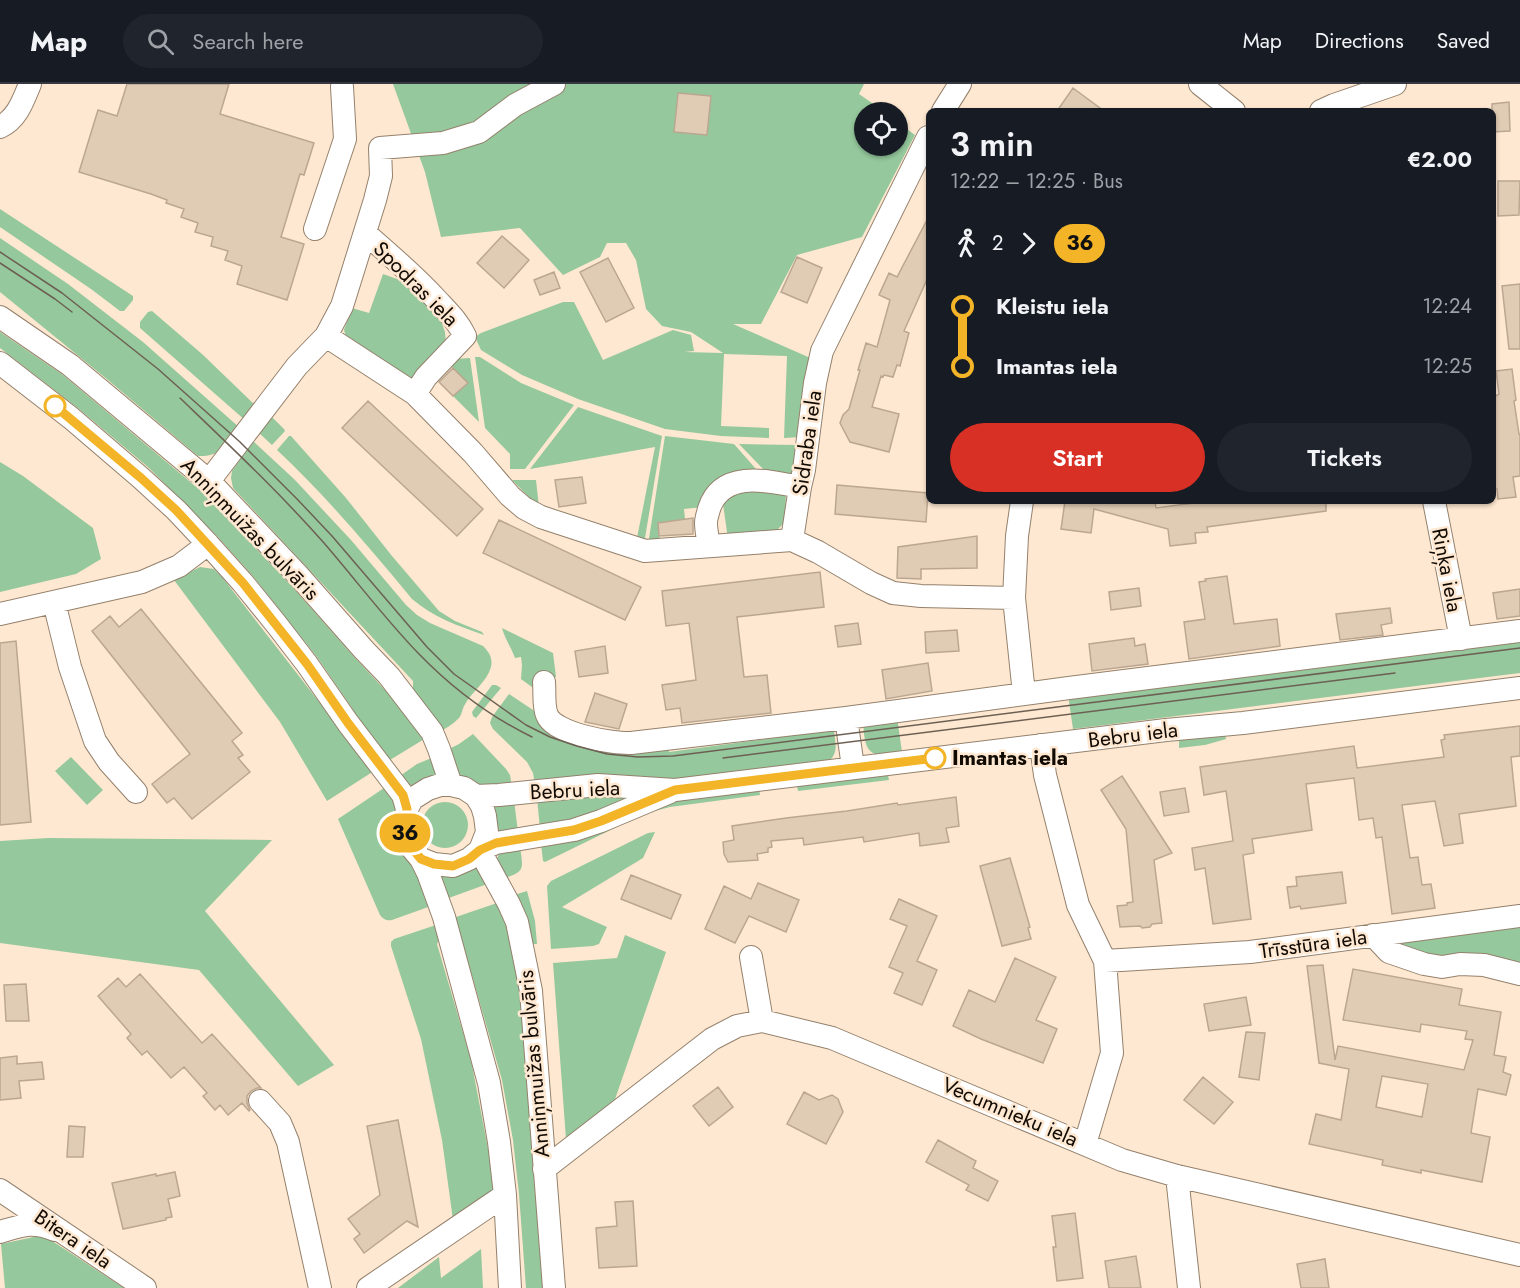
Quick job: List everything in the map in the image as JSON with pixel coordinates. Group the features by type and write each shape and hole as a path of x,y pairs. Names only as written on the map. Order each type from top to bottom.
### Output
{"street":[{"path":"0,127 8,123 22,105 30,84"},
{"path":"209,482 297,366 326,336 342,306 381,176 380,148 443,143 479,132 515,105 554,84"},
{"path":"945,108 960,84"},
{"path":"1200,84 1230,108"},
{"path":"1328,108 1395,84"},
{"path":"315,229 345,139 342,87"},
{"name":"Sidraba iela","path":"792,540 806,460 815,383 822,351 926,141"},
{"name":"Spodras iela","path":"364,233 414,276 453,317 465,336 426,377 415,394"},
{"name":"Anniņmuižas bulvāris","path":"0,317 70,365 209,482 297,574 389,676 432,732 452,784"},
{"path":"326,336 415,394 492,474 510,496 524,508 541,517 645,551 792,540 893,593 921,596 1014,598"},
{"name":"Anniņmuižas bulvāris","path":"0,363 71,418 141,478 208,544 243,583 307,664 348,723 403,795 407,809 404,826 406,838 428,873 451,939 489,1083 505,1195 510,1288"},
{"path":"709,546 706,521 713,498 722,488 739,481 773,482 800,487"},
{"path":"1022,504 1017,536 1014,598 1024,694"},
{"name":"Riņķa iela","path":"1435,504 1461,639"},
{"path":"0,614 150,579 179,566 208,544"},
{"path":"54,602 70,667 95,741 109,762 136,792"},
{"path":"544,682 546,712 550,720 562,728 589,737 618,743 631,743 846,718 1520,631"},
{"name":"Bebru iela","path":"476,796 598,785 675,790 1520,688"},
{"path":"846,718 853,767"},
{"path":"1041,745 1045,775 1078,904 1105,961 1112,1053 1085,1144"},
{"path":"407,809 412,799 419,794 440,785 452,784 476,796 485,816 487,832 480,850 469,859 453,866 434,864 421,859"},
{"name":"Bebru iela","path":"480,850 496,843 574,830 675,790"},
{"name":"Anniņmuižas bulvāris","path":"480,850 517,922 531,991 554,1288"},
{"name":"Trīsstūra iela","path":"1105,961 1251,952 1520,916"},
{"path":"1373,935 1389,952 1424,964 1442,967 1460,964 1484,965 1520,974"},
{"path":"751,957 762,1021"},
{"name":"Vecumnieku iela","path":"544,1169 712,1039 737,1026 762,1021 832,1038 1122,1160 1177,1176 1520,1255"},
{"path":"261,1101 280,1123 288,1143 320,1288"},
{"path":"1177,1176 1190,1288"},
{"name":"Bitera iela","path":"0,1190 145,1288"},
{"path":"368,1288 505,1195"},
{"path":"0,1232 24,1225 41,1225 62,1232"}],"green space":[{"path":"393,84 864,84 859,94 871,102 854,102 854,156 904,156 862,237 797,255 761,324 733,324 815,360 801,437 784,438 787,356 724,354 721,426 769,428 769,438 721,436 665,429 578,399 522,375 481,350 475,337 481,333 563,302 574,302 603,360 673,330 691,335 694,351 684,352 723,353 691,332 662,326 646,309 636,260 626,243 607,243 600,257 563,275 520,228 441,237 425,172"},
{"path":"908,130 915,135 908,148"},
{"path":"0,209 133,296 133,300 124,311 120,311 0,227"},
{"path":"0,238 68,284 143,342 240,428 226,445 213,454 198,456 0,292"},
{"path":"383,274 400,280 440,318 445,332 446,344 418,378 406,381 347,340 344,330 352,308 369,313"},
{"path":"152,311 202,354 257,407 246,421 140,328 140,322 148,312"},
{"path":"0,332 63,375 201,491 288,582 415,722 426,738 385,763 352,708 317,657 252,575 217,536 149,468 79,409 0,348"},
{"path":"475,357 480,357 521,383 574,405 525,469 510,469 510,454 485,428"},
{"path":"470,358 479,422 453,396 467,383 452,367 453,359"},
{"path":"578,407 662,436 644,544 636,543 655,447 530,469"},
{"path":"271,416 285,431 272,445 259,433"},
{"path":"289,436 346,498 439,611 484,635 437,616 412,599 330,504 277,450"},
{"path":"665,436 734,444 756,469 737,472 703,507 684,509 685,519 658,523 660,541 648,545"},
{"path":"253,441 294,479 417,615 483,646 489,653 491,667 489,672 467,701 459,718 450,726 439,732 413,699 413,681 233,488 232,471"},
{"path":"739,444 799,445 794,474 764,470"},
{"path":"0,462 23,476 93,528 101,559 76,574 0,592"},
{"path":"512,480 536,480 539,507"},
{"path":"735,486 786,491 785,522 774,533 728,539 723,504"},
{"path":"200,567 214,569 222,577 374,771 327,801 280,722 174,580"},
{"path":"502,628 553,653 556,677 540,678 536,690 521,679 521,657 515,658"},
{"path":"1520,637 1520,673 1073,729 1068,695"},
{"path":"492,685 501,688 476,718 472,712"},
{"path":"509,694 539,714 668,745 669,752 834,730 835,750 829,761 689,779 535,785 533,773 527,762 493,729 490,723"},
{"path":"897,717 902,752 874,754 867,747 864,724"},
{"path":"1225,732 1226,739 1205,745 1179,748 1179,738"},
{"path":"473,734 506,769 510,775 512,787 488,787 473,784 455,768 447,750"},
{"path":"71,757 103,790 87,805 55,771"},
{"path":"434,757 438,777 409,791 397,778 417,764"},
{"path":"888,775 889,780 798,791 797,786"},
{"path":"387,786 431,906 392,920 380,915 338,819"},
{"path":"759,789 760,795 655,811 543,861 541,844 643,809 680,800"},
{"path":"642,792 588,819 540,829 537,798"},
{"path":"514,800 518,832 495,835 492,803"},
{"path":"445,802 461,809 468,825 461,841 445,848 429,841 422,825 429,809"},
{"path":"655,832 643,858 562,907 607,927 599,944 551,949 547,886 551,881 648,833"},
{"path":"48,838 272,840 205,911 334,1065 298,1086 199,970 0,943 0,841"},
{"path":"520,846 521,868 515,874 502,879 497,862 500,852"},
{"path":"476,863 490,883 446,899 438,874"},
{"path":"527,891 535,921 537,944 531,944 511,896"},
{"path":"500,902 506,914 521,992 543,1288 526,1288 513,1140 502,1080 463,944 453,918"},
{"path":"439,924 442,933 437,944 471,1060 494,1180 494,1189 488,1198 453,1220 442,1140 421,1039 391,946 394,939"},
{"path":"1520,926 1520,972 1401,952 1403,940"},
{"path":"625,935 666,952 613,1105 566,1139 553,963 617,958"},
{"path":"43,1235 124,1288 5,1288 1,1244"},
{"path":"481,1249 483,1288 398,1288 439,1257 441,1278"}],"building":[{"path":"127,84 229,84 220,114 314,143 304,175 300,174 281,237 304,244 287,300 237,284 242,266 225,260 228,251 211,246 213,237 195,232 198,223 181,217 184,209 166,203 167,200 151,194 79,172 98,110 117,116"},
{"path":"1073,88 1100,108 1059,108"},
{"path":"678,93 711,96 707,135 674,132"},
{"path":"1509,102 1510,131 1496,132 1496,108 1492,108 1492,104"},
{"path":"1498,181 1520,181 1519,215 1498,216"},
{"path":"926,222 926,282 904,331 909,333 900,366 897,365 893,377 881,376 872,407 899,414 889,452 850,442 840,423 843,415 849,409 866,343 877,347 890,300 879,295 889,273 897,277"},
{"path":"502,236 529,260 504,288 477,263"},
{"path":"797,257 822,268 807,303 781,292"},
{"path":"608,258 634,308 606,322 580,272"},
{"path":"554,272 560,288 540,295 534,280"},
{"path":"1520,284 1520,349 1509,349 1502,286"},
{"path":"453,368 468,383 453,396 439,382"},
{"path":"1512,369 1516,400 1514,401 1520,434 1520,476 1513,477 1516,497 1498,499 1496,489 1496,396 1499,394 1496,371"},
{"path":"368,401 483,509 457,536 342,428"},
{"path":"582,477 586,503 559,507 555,480"},
{"path":"837,485 926,493 926,522 835,514"},
{"path":"1065,504 1155,504 1156,508 1186,504 1326,504 1326,511 1207,527 1208,532 1195,533 1196,543 1170,546 1168,529 1094,509 1091,533 1061,529"},
{"path":"693,518 693,534 659,536 658,523"},
{"path":"499,520 641,587 625,620 483,553"},
{"path":"977,536 977,568 921,569 921,579 897,578 898,547"},
{"path":"820,572 824,607 737,617 744,677 767,675 771,713 682,723 680,708 666,710 662,685 696,680 689,623 666,626 662,591"},
{"path":"1227,576 1234,624 1277,619 1280,646 1189,659 1184,622 1205,619 1199,582"},
{"path":"1139,588 1141,606 1111,610 1109,592"},
{"path":"1520,589 1520,616 1497,619 1493,593"},
{"path":"1390,608 1392,623 1381,625 1383,635 1340,640 1336,614"},
{"path":"141,609 242,733 232,741 243,755 238,758 250,772 192,819 174,798 167,803 152,784 190,754 92,631 110,616 119,627"},
{"path":"858,623 861,644 838,647 835,626"},
{"path":"957,630 959,651 926,653 925,632"},
{"path":"1134,638 1135,646 1145,644 1148,664 1092,671 1089,644"},
{"path":"16,641 31,822 0,825 0,643"},
{"path":"605,646 608,673 579,677 575,651"},
{"path":"928,663 932,691 886,699 882,670"},
{"path":"595,693 627,704 619,729 585,722"},
{"path":"1520,726 1520,756 1511,757 1516,806 1459,814 1463,843 1444,846 1435,801 1402,805 1410,858 1418,857 1422,885 1431,884 1435,908 1392,914 1382,837 1376,838 1373,818 1359,820 1354,778 1306,784 1312,830 1252,839 1254,853 1243,855 1251,919 1213,924 1205,868 1195,870 1192,848 1233,841 1226,791 1204,795 1200,767 1354,746 1357,768 1444,757 1441,740 1445,739 1444,735"},
{"path":"1122,776 1172,853 1154,860 1162,923 1152,924 1150,927 1120,927 1117,906 1133,902 1126,829 1101,790"},
{"path":"1185,788 1189,812 1164,816 1160,792"},
{"path":"956,797 959,826 946,828 949,842 920,846 919,833 864,842 863,837 804,845 803,838 771,841 772,847 768,848 768,852 757,854 758,860 728,862 724,854 723,842 734,840 732,826"},
{"path":"1010,858 1030,927 1028,928 1031,939 1002,946 980,866"},
{"path":"1342,872 1346,903 1301,909 1300,906 1290,908 1287,887 1297,886 1296,877"},
{"path":"631,875 681,895 671,919 621,899"},
{"path":"758,883 799,900 786,932 749,916 735,943 705,929 724,886 751,899"},
{"path":"899,899 937,916 917,961 937,970 922,1005 894,993 903,973 889,967 907,926 890,919"},
{"path":"1015,958 1056,977 1036,1020 1057,1029 1043,1063 953,1026 969,990 995,1002"},
{"path":"1323,965 1335,1060 1338,1046 1464,1070 1473,1040 1465,1039 1467,1031 1421,1024 1420,1032 1343,1020 1353,969 1462,989 1459,1005 1501,1012 1494,1055 1506,1057 1503,1072 1511,1075 1506,1095 1478,1089 1471,1133 1490,1137 1482,1182 1382,1165 1383,1160 1309,1144 1316,1114 1341,1120 1349,1069 1319,1063 1307,966","holes":["1382,1076 1428,1084 1422,1117 1376,1107"]},
{"path":"140,974 202,1043 212,1034 261,1088 251,1091 247,1096 249,1111 242,1103 228,1115 220,1105 215,1110 203,1096 207,1093 184,1067 171,1078 147,1051 142,1055 127,1038 131,1034 98,996 118,978 126,987"},
{"path":"26,984 29,1021 6,1021 4,985"},
{"path":"1246,997 1251,1025 1209,1031 1204,1004"},
{"path":"1246,1032 1265,1033 1259,1080 1239,1077"},
{"path":"17,1056 17,1064 42,1062 44,1079 19,1081 21,1098 0,1100 0,1058"},
{"path":"1203,1077 1233,1102 1214,1124 1184,1100"},
{"path":"718,1087 733,1107 709,1126 693,1106"},
{"path":"804,1092 819,1100 832,1095 838,1099 843,1112 826,1144 787,1124"},
{"path":"398,1120 418,1227 407,1221 364,1253 354,1239 360,1234 348,1219 380,1195 367,1126"},
{"path":"69,1126 85,1127 83,1157 67,1157"},
{"path":"938,1140 976,1161 973,1168 998,1181 988,1201 966,1190 969,1185 926,1162"},
{"path":"175,1172 180,1196 168,1199 172,1217 123,1229 112,1183"},
{"path":"633,1201 637,1266 599,1268 596,1228 617,1226 615,1202"},
{"path":"1075,1213 1083,1278 1057,1281 1052,1216"},
{"path":"1136,1256 1141,1288 1109,1288 1105,1261"},
{"path":"1325,1259 1329,1288 1301,1288 1297,1264"}],"tram line":[{"path":"0,252 62,293 158,369 240,442 332,536 427,647 454,674 526,725 550,737 607,754 638,757 673,756 1520,648"},
{"path":"0,263 72,312"},
{"path":"180,398 307,524 394,627 431,666 487,711 532,737"},
{"path":"723,758 1395,673"}],"bus line":[{"name":"36","path":"55,406 176,510 243,583 277,625 403,795 407,809 404,826 406,838 421,859 434,864 453,866 496,843 574,830 675,790 935,758"}],"place":[{"name":"Imantas iela","path":"935,758"}]}
